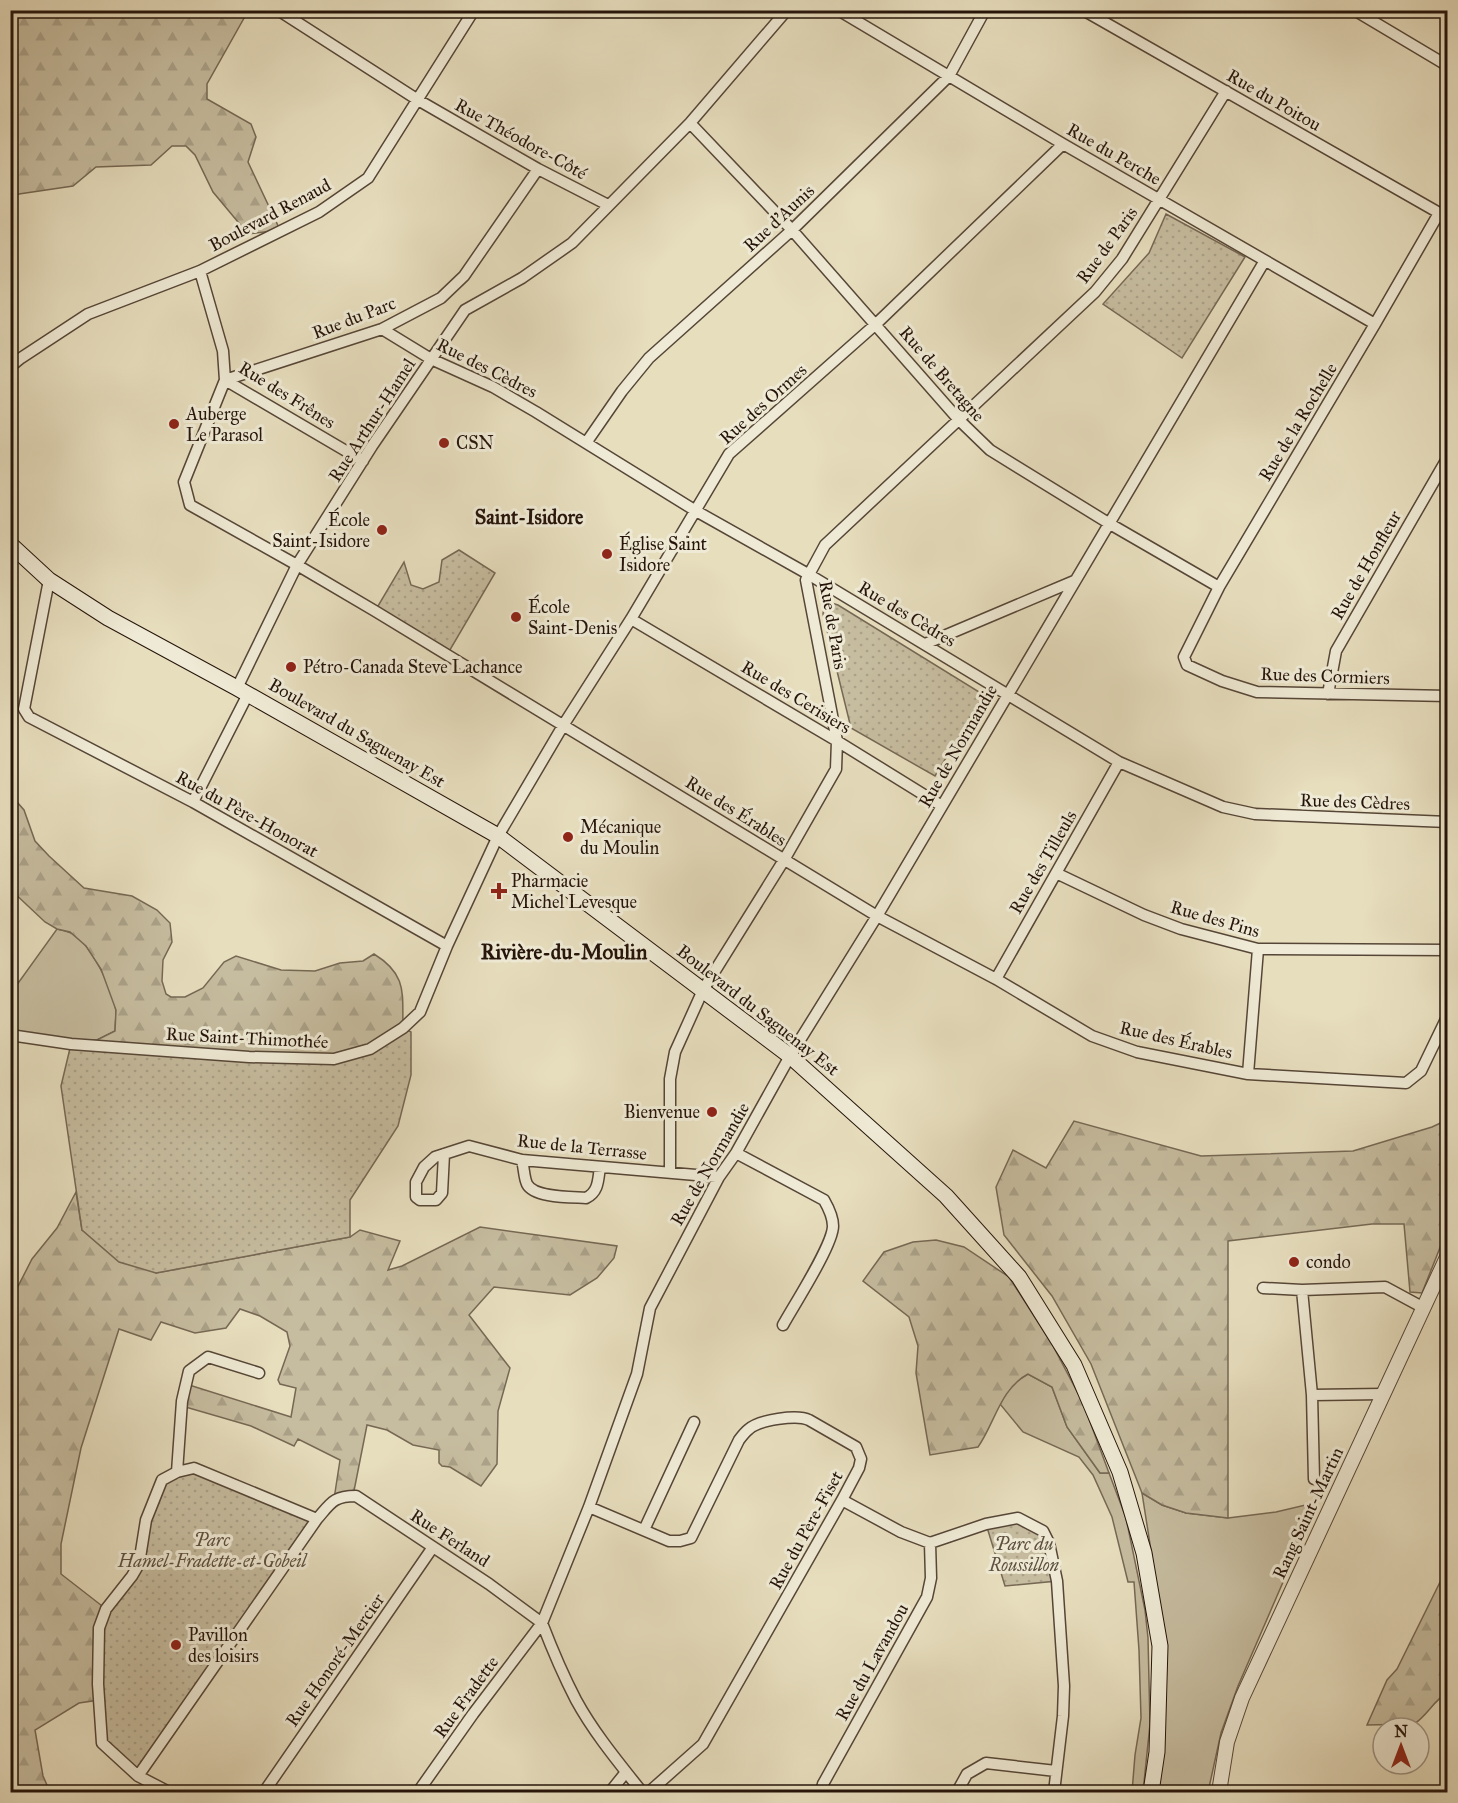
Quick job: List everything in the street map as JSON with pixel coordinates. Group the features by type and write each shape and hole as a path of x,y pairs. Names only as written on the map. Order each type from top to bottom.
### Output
{"main road":[{"name":"Boulevard du Saguenay Est","path":"10,544 49,580 108,618 243,691 498,836 790,1056 946,1196 1019,1277 1074,1365 1120,1472 1144,1553 1160,1646 1157,1752 1151,1792"}],"street":[{"name":"Rue Théodore-Côté","path":"278,10 417,100 538,169 608,205"},
{"name":"Boulevard Renaud","path":"10,367 88,314 200,271 319,212 368,178 474,10"},
{"name":"Rue Arthur-Hamel","path":"193,802 297,565 363,461 465,310 522,278 572,243 690,123 787,10"},
{"name":"Rue du Perche","path":"838,10 1264,262 1375,324"},
{"name":"Rue d'Aunis","path":"586,443 622,391 649,358 792,230 949,76 985,10"},
{"name":"Rue du Poitou","path":"1083,10 1443,215"},
{"path":"1353,10 1448,66"},
{"name":"Rue de Paris","path":"670,1172 670,1079 675,1052 703,990 784,860 836,769 837,741 806,580 808,573 825,545 1095,292 1122,259 1226,91"},
{"name":"Rue de Bretagne","path":"690,123 792,230 959,420 990,450 1110,524 1219,587"},
{"name":"Rue des Ormes","path":"498,836 564,724 631,619 729,453 876,324 1063,144"},
{"name":"Rue du Parc","path":"225,380 382,329 441,298 464,276 538,169"},
{"name":"Rue de la Rochelle","path":"1188,650 1219,587 1375,324 1443,215"},
{"name":"Rue de Normandie","path":"542,1623 589,1507 637,1374 650,1308 719,1176 736,1153 790,1056 877,915 1264,262"},
{"name":"Rue des Frênes","path":"200,271 224,351 225,380 363,461"},
{"name":"Rue des Cèdres","path":"382,329 432,359 493,387 696,511 808,573 1119,762 1223,807 1255,814 1448,822"},
{"name":"Rue des Érables","path":"225,380 184,482 190,505 297,565 564,724 877,915 996,979 1092,1035 1137,1052 1248,1074 1406,1083 1421,1071 1448,1015"},
{"name":"Rue de Honfleur","path":"1328,694 1336,651 1448,457"},
{"name":"Rue du Père-Honorat","path":"49,580 24,709 29,717 193,802 447,946"},
{"path":"925,644 1074,581"},
{"name":"Rue des Cerisiers","path":"631,619 942,806"},
{"name":"Rue des Cormiers","path":"1188,650 1184,657 1187,665 1222,681 1257,692 1448,696"},
{"name":"Rue des Tilleuls","path":"996,979 1119,762"},
{"name":"Rue Saint-Thimothée","path":"10,1035 71,1044 249,1057 334,1059 370,1049 403,1028 420,1012 447,946 498,836"},
{"name":"Rue des Pins","path":"1056,873 1144,915 1258,949 1448,950"},
{"path":"1248,1074 1258,949"},
{"name":"Rue de la Terrasse","path":"444,1154 469,1146 522,1161 719,1176"},
{"path":"736,1153 824,1200 830,1211 833,1226 829,1242 783,1325"},
{"path":"522,1161 527,1185 533,1191 586,1198 593,1195 597,1187 600,1167"},
{"path":"10,1186 10,1196"},
{"name":"Rang Saint-Martin","path":"1219,1792 1227,1742 1242,1698 1448,1255"},
{"path":"1263,1288 1302,1290 1385,1287 1422,1307"},
{"path":"1302,1290 1312,1395 1314,1479"},
{"path":"177,1472 182,1401 189,1371 208,1357 259,1373"},
{"path":"1312,1395 1383,1394"},
{"name":"Rue du Père-Fiset","path":"589,1507 669,1541 680,1542 691,1538 739,1440 750,1427 786,1417 803,1417 856,1447 861,1458 860,1468 703,1744 649,1792"},
{"path":"644,1530 694,1422"},
{"path":"138,1776 317,1519 194,1468 177,1472 162,1480 146,1520 139,1564 106,1610 99,1628 98,1684 102,1743 138,1776 170,1792"},
{"name":"Rue Ferland","path":"317,1519 334,1499 356,1496 489,1584 542,1623"},
{"path":"842,1500 901,1532 930,1543 987,1524 1018,1518 1043,1531 1049,1543 1057,1581 1064,1686 1063,1716 1054,1792"},
{"name":"Rue du Lavandou","path":"821,1792 823,1784 927,1597 931,1578 930,1543"},
{"name":"Rue Honoré-Mercier","path":"264,1792 433,1547"},
{"path":"542,1623 555,1658 577,1701 595,1731 642,1792"},
{"name":"Rue Fradette","path":"418,1792 542,1623"},
{"path":"957,1792 967,1774 986,1763 1056,1771"},
{"path":"610,1792 626,1772"}],"green space":[{"path":"10,11 248,11 207,84 207,99 251,124 256,137 248,162 280,230 248,234 213,192 195,155 186,146 172,146 151,165 96,167 73,186 19,194 11,198"},
{"path":"1166,214 1245,257 1182,358 1103,304 1149,253"},
{"path":"459,550 495,573 447,655 375,611 404,562 411,585 423,589 439,582 442,560"},
{"path":"825,601 838,605 984,695 935,776 851,728 823,614"},
{"path":"10,794 24,810 35,841 84,888 132,896 157,910 170,923 172,942 163,960 162,981 166,994 171,997 185,997 203,988 224,962 236,956 281,970 315,971 340,963 363,961 374,954 393,970 398,978 402,995 403,1028 370,1049 334,1059 71,1044 97,1040 115,1031 116,1010 101,969 86,946 70,932 57,929 45,922 11,890"},
{"path":"57,929 71,933 86,946 111,992 116,1012 115,1031 97,1040 71,1044 11,1035 11,993"},
{"path":"403,1028 411,1032 411,1075 398,1126 350,1200 350,1237 156,1273 119,1262 82,1230 61,1086 71,1044 334,1059 370,1049"},
{"path":"1447,1120 1447,1230 1422,1293 1410,1292 1404,1224 1372,1224 1228,1241 1228,1518 1186,1513 1162,1505 1142,1493 1091,1364 1052,1296 1004,1235 996,1187 1013,1150 1046,1168 1074,1121 1201,1156 1353,1151 1432,1127"},
{"path":"76,1192 82,1230 156,1273 350,1237 360,1230 400,1241 388,1270 402,1266 480,1227 617,1246 614,1258 597,1278 570,1295 494,1287 469,1315 510,1368 498,1411 497,1464 481,1486 450,1467 442,1466 439,1463 439,1450 413,1445 387,1430 367,1425 353,1496 334,1499 340,1460 298,1439 294,1446 251,1426 182,1406 186,1384 291,1417 296,1388 280,1384 278,1380 290,1346 287,1332 260,1316 240,1309 226,1328 195,1333 161,1322 151,1340 119,1329 81,1448 61,1544 61,1574 106,1609 99,1700 79,1703 35,1730 43,1776 50,1792 11,1792 11,1300 32,1259 57,1228"},
{"path":"936,1240 964,1247 1009,1277 1052,1344 1083,1403 1109,1473 1100,1473 1067,1427 1052,1387 1028,1374 1019,1380 1004,1397 978,1447 930,1455 916,1373 918,1346 909,1317 863,1281 884,1252 913,1242"},
{"path":"1028,1374 1052,1387 1067,1427 1100,1473 1109,1473 1126,1518 1145,1610 1148,1638 1150,1724 1143,1792 1132,1792 1141,1718 1134,1582 1128,1582 1112,1517 1093,1475 1079,1457 1023,1432 1000,1404 1011,1387"},
{"name":"Parc Hamel-Fradette-et-Gobeil","path":"194,1468 317,1519 138,1776 102,1743 98,1684 106,1609 132,1576 162,1480"},
{"path":"1142,1493 1162,1505 1186,1513 1228,1518 1276,1512 1314,1503 1300,1543 1238,1686 1221,1733 1208,1792 1158,1792 1163,1627"},
{"name":"Parc du Roussillon","path":"1018,1518 1043,1531 1057,1581 1005,1586 986,1524"},
{"path":"1447,1568 1447,1693 1424,1716 1371,1716 1387,1680 1397,1669"}],"place":[{"name":"Auberge Le Parasol","path":"174,424"},
{"name":"CSN","path":"444,443"},
{"name":"École Saint-Isidore","path":"382,530"},
{"name":"Église Saint Isidore","path":"607,554"},
{"name":"École Saint-Denis","path":"516,617"},
{"name":"Pétro-Canada Steve Lachance","path":"291,667"},
{"name":"Mécanique du Moulin","path":"568,837"},
{"name":"Pharmacie Michel Levesque","path":"499,891"},
{"name":"Bienvenue","path":"712,1112"},
{"name":"condo","path":"1294,1262"},
{"name":"Pavillon des loisirs","path":"176,1645"}],"district":[{"name":"Saint-Isidore","path":"529,517"},
{"name":"Rivière-du-Moulin","path":"564,952"}]}
